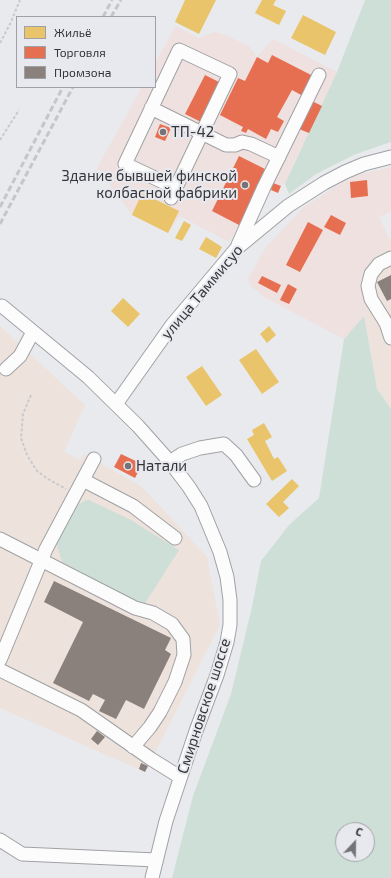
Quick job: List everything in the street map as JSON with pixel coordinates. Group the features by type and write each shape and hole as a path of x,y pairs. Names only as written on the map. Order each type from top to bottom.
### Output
{"street":[{"path":"179,50 230,74 202,132 174,193 125,164 179,50"},
{"path":"236,248 319,75"},
{"path":"151,108 226,145 236,145 242,142 279,157"},
{"name":"улица Таммисуо","path":"116,404 172,325 236,248 288,206 324,183 364,164 391,157"},
{"path":"391,258 379,264 372,274 368,286 371,299 386,323 391,338"},
{"name":"Смирновское шоссе","path":"2,306 88,377 116,404 170,462 188,487 210,525 227,577 230,600 230,625 227,642 166,821 152,878"},
{"path":"6,369 20,356 33,332"},
{"path":"170,462 182,454 200,448 224,444 236,455 254,480"},
{"path":"0,660 41,561 94,460"},
{"path":"83,480 133,506 174,538"},
{"path":"0,539 134,608 153,613 172,624 183,639 184,655 175,682 157,717 133,747"},
{"path":"0,670 81,710 133,747 180,777"},
{"path":"0,840 22,854 156,860"}],"path":[{"path":"0,43 20,0"},
{"path":"0,140 19,110"},
{"path":"31,395 22,420 21,438 27,455 37,471 48,480 76,494"}],"shaded area":[{"path":"365,0 391,0 391,142 356,154 316,174 289,194 285,184 337,72"},
{"path":"176,26 199,38 214,32 225,35 249,46 257,57 273,39 337,72 285,184 281,186 278,193 259,186 229,242 180,216 168,233 132,215 97,168 141,88 156,88 156,61"},
{"path":"391,167 391,211 379,217 389,239 364,280 364,316 344,339 264,297 250,285 248,278 266,247 304,207 352,176"},
{"path":"391,238 391,409 377,389 364,316 364,280"},
{"path":"364,316 377,389 391,409 391,878 172,878 193,796 231,694 252,607 261,561 289,525 319,498 344,339"},
{"path":"0,326 85,405 64,452 81,460 84,454 141,486 207,557 220,625 145,772 0,708"},
{"path":"86,500 89,500 131,520 179,550 144,605 62,562 56,542 76,506"}],"building: Жильё":[{"path":"185,0 216,0 199,34 175,22"},
{"path":"262,0 276,0 273,5 286,11 279,25 255,13"},
{"path":"303,15 336,32 325,55 291,38"},
{"path":"142,193 179,211 168,233 132,215"},
{"path":"184,221 191,225 182,241 175,238"},
{"path":"206,237 222,247 216,258 199,249"},
{"path":"123,298 140,314 128,327 111,311"},
{"path":"269,326 276,335 267,343 260,334"},
{"path":"256,349 279,382 262,394 239,360"},
{"path":"202,366 222,395 206,406 186,377"},
{"path":"264,423 272,437 265,441 274,459 278,457 287,471 272,481 247,439 254,435 252,430"},
{"path":"292,479 299,486 283,502 289,508 279,517 266,504"}],"building: Торговля":[{"path":"272,55 313,76 303,96 292,90 277,117 284,121 278,132 271,129 266,139 248,129 246,133 241,131 243,127 220,115 238,78 245,81 257,57 268,63"},
{"path":"205,75 221,83 201,122 185,114"},
{"path":"312,101 322,106 309,133 299,129"},
{"name":"ТП-42","path":"160,124 171,128 165,141 155,137"},
{"path":"239,156 267,170 239,225 212,211"},
{"path":"367,180 368,196 351,198 350,182"},
{"path":"273,183 281,186 278,193 271,190"},
{"path":"331,215 346,223 340,235 324,227"},
{"path":"308,222 323,230 300,272 286,265"},
{"path":"262,276 281,285 277,293 258,283"},
{"path":"288,284 297,289 289,304 280,300"},
{"name":"Натали","path":"121,454 142,464 135,478 114,467"}],"building: Промзона":[{"path":"391,275 391,299 387,301 377,282"},
{"path":"54,581 171,638 165,650 171,654 144,709 126,700 116,719 99,711 105,700 93,694 89,701 53,683 83,622 44,602"},
{"path":"97,731 105,737 98,745 91,739"},
{"path":"141,763 148,766 145,772 139,769"}],"railway":[{"path":"104,16 112,0"},
{"path":"112,16 121,0"},
{"path":"0,207 62,88"},
{"path":"0,224 72,88"}],"place":[{"name":"ТП-42","path":"163,132"},
{"name":"Здание бывшей финской колбасной фабрики","path":"245,185"},
{"name":"Натали","path":"128,466"}]}
